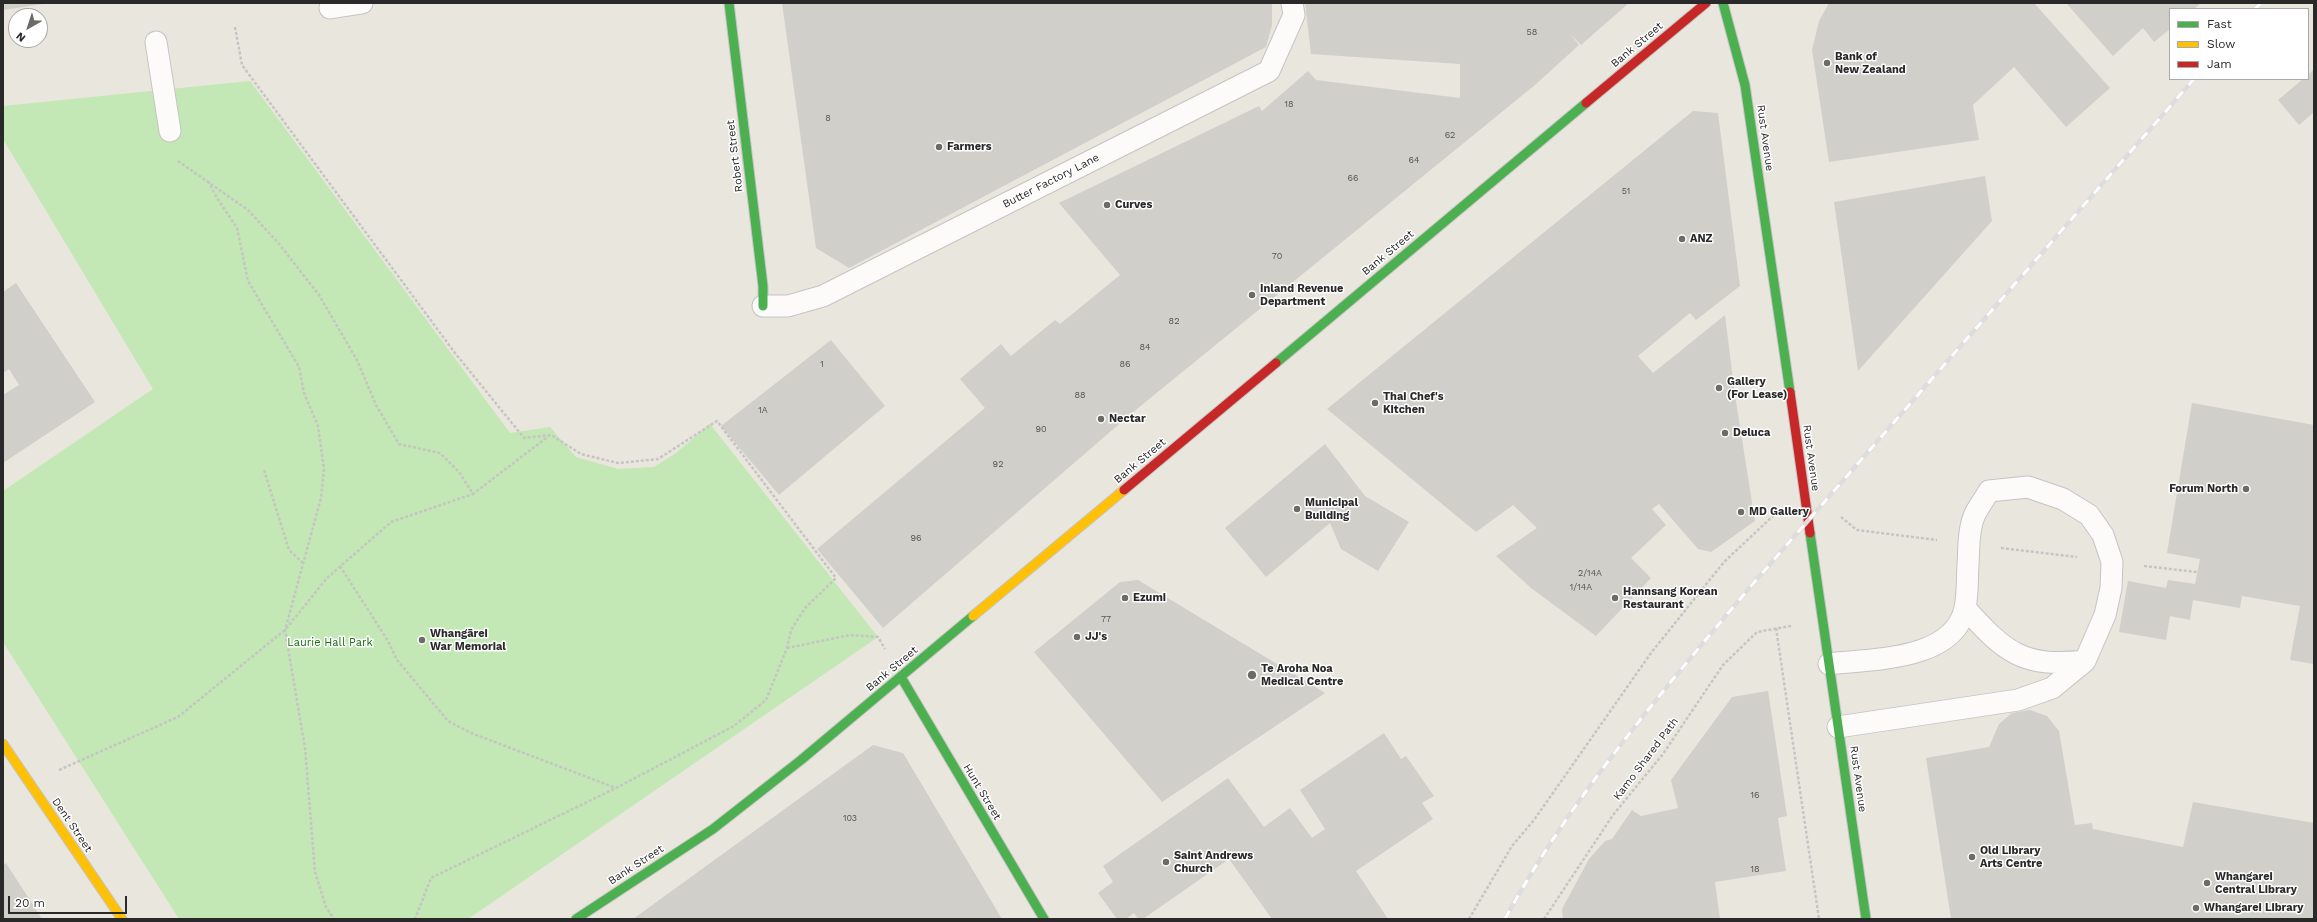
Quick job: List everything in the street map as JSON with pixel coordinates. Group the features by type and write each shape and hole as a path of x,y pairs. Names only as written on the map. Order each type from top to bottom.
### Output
{"main road":[{"name":"Robert Street","path":"729,3 763,286 763,306"},
{"name":"Bank Street","path":"576,919 713,829 801,760 1706,3"},
{"name":"Rust Avenue","path":"1723,3 1745,85 1866,919"},
{"name":"Hunt Street","path":"901,677 1044,919"},
{"name":"Dent Street","path":"3,744 122,919"}],"lane":[{"path":"330,6 362,3"},
{"name":"Butter Factory Lane","path":"763,306 788,306 823,296 1269,71 1294,15 1292,3"},
{"path":"156,42 170,131"},
{"path":"1829,664 1912,654 1937,645 1954,630 1960,621 1965,608 1971,532 1975,513 1989,491 2028,487 2063,499 2089,515 2103,535 2112,562 2111,588 2105,615 2085,661 2052,688 2018,700 1838,727"},
{"path":"1965,608 1994,639 2025,658 2059,664 2085,661"}],"path":[{"path":"235,27 242,65 456,353 524,438 551,435 580,454 618,463 658,459 717,421 836,578 805,608 791,630 787,648 766,700 734,726 616,788 431,878 415,919"},
{"path":"334,919 326,907 316,872 305,748 285,630 322,491 324,469 318,426 304,393 299,367 248,281 237,228 217,198 208,181 248,210 280,245 319,295 357,360 376,405 399,444 440,453 459,472 473,494"},
{"path":"29,783 178,717 285,630 326,578 391,522 473,494 551,435"},
{"path":"264,470 289,550 303,563"},
{"path":"1469,919 1512,846 1534,820 1651,653 1724,562 1803,486"},
{"path":"340,566 388,641 397,660 448,721 471,733 616,788"},
{"name":"Kamo Shared Path","path":"1544,919 1613,815 1663,754 1723,665 1757,632 1788,626"},
{"path":"1776,628 1819,919"},
{"path":"787,648 850,635 878,637 901,677"}],"green space":[{"name":"Laurie Hall Park","path":"250,81 510,433 550,427 576,457 618,469 654,467 676,453 710,424 878,637 468,919 179,919 3,642 3,491 153,389 3,139 3,106"}],"building":[{"path":"3,3 43,3 8,8 3,10"},
{"name":"Farmers","path":"782,3 1272,3 1272,25 1266,47 849,268 816,248"},
{"path":"1305,3 1629,3 1581,45 1570,34 1579,45 1535,85 1132,413 883,628 817,549 985,408 960,379 1001,344 1011,356 1055,320 1060,324 1120,275 1059,203 1259,106 1262,111 1308,71 1316,80 1460,98 1460,64 1311,54"},
{"path":"1829,3 2034,3 2110,88 2066,127 2014,67 1973,105 1979,140 1829,162 1812,50 1819,21"},
{"path":"2066,3 2201,3 2195,8 2169,8 2169,30 2154,42 2143,28 2113,56"},
{"path":"2314,69 2314,112 2299,125 2278,100 2302,80 2309,80 2309,74"},
{"path":"1693,111 1718,113 1740,286 1696,320 1690,313 1638,356 1653,373 1725,315 1735,395 1755,521 1711,552 1698,549 1659,504 1652,509 1666,525 1631,558 1651,578 1596,636 1531,588 1496,556 1537,528 1513,505 1476,532 1327,409"},
{"path":"1985,176 1992,221 1858,371 1834,202"},
{"path":"16,283 95,402 3,463 3,395 19,385 9,369 3,373 3,292"},
{"path":"831,340 885,406 779,495 721,426"},
{"name":"Forum North","path":"2192,403 2314,425 2314,664 2290,660 2300,606 2242,596 2240,608 2193,600 2190,620 2170,616 2166,640 2119,632 2128,581 2166,588 2168,580 2195,584 2200,559 2167,553"},
{"name":"Municipal Building","path":"1325,444 1365,496 1409,522 1378,571 1341,549 1330,523 1266,577 1225,528"},
{"path":"1138,580 1325,693 1162,802 1034,652 1120,582"},
{"path":"1768,691 1787,816 1778,818 1786,871 1715,882 1720,919 1563,919 1562,909 1589,859 1605,841 1612,839 1632,810 1641,816 1678,808 1671,780 1732,697"},
{"path":"2030,710 2047,716 2059,731 2075,825 2092,823 2093,829 2183,847 2193,802 2314,823 2314,919 1951,919 1926,758 1989,747 1999,724 2012,713"},
{"path":"1384,733 1401,759 1406,756 1434,796 1422,803 1433,819 1356,871 1388,919 1272,919 1229,859 1143,919 1138,919 1134,913 1126,919 1117,919 1098,893 1113,882 1103,866 1228,778 1264,827 1290,808 1312,838 1325,829 1300,790"},
{"path":"873,745 903,753 1002,919 633,919"},
{"path":"6,863 42,919 3,919 3,865"}],"railway":[{"path":"2256,8 2261,3"},
{"path":"1505,919 1560,828 1622,743 1655,701 1757,579 2193,80"}],"traffic: fast":[{"path":"729,3 763,286 763,306"},
{"path":"1723,3 1745,85 1790,392"},
{"path":"1276,363 1586,103"},
{"path":"1810,533 1866,919"},
{"path":"576,919 713,829 801,760 973,616"},
{"path":"901,677 1044,919"}],"traffic: slow":[{"path":"973,616 1124,490"},
{"path":"3,744 122,919"}],"traffic: jam":[{"path":"1586,103 1706,3"},
{"path":"1124,490 1276,363"},
{"path":"1790,392 1810,533"}],"place":[{"name":"Bank of New Zealand","path":"1827,63"},
{"name":"Farmers","path":"939,147"},
{"name":"Curves","path":"1107,205"},
{"name":"ANZ","path":"1682,239"},
{"name":"Inland Revenue Department","path":"1252,295"},
{"name":"Gallery (For Lease)","path":"1719,388"},
{"name":"Thai Chef's Kitchen","path":"1375,403"},
{"name":"Nectar","path":"1101,419"},
{"name":"Deluca","path":"1725,433"},
{"name":"Forum North","path":"2246,489"},
{"name":"Municipal Building","path":"1297,509"},
{"name":"MD Gallery","path":"1741,512"},
{"name":"Ezumi","path":"1125,598"},
{"name":"Hannsang Korean Restaurant","path":"1615,598"},
{"name":"JJ's","path":"1077,637"},
{"name":"Whangārei War Memorial","path":"422,640"},
{"name":"Te Aroha Noa Medical Centre","path":"1252,675"},
{"name":"Old Library Arts Centre","path":"1972,857"},
{"name":"Saint Andrews Church","path":"1166,862"},
{"name":"Whangarei Central Library","path":"2207,883"},
{"name":"Whangarei Library","path":"2196,908"}]}
